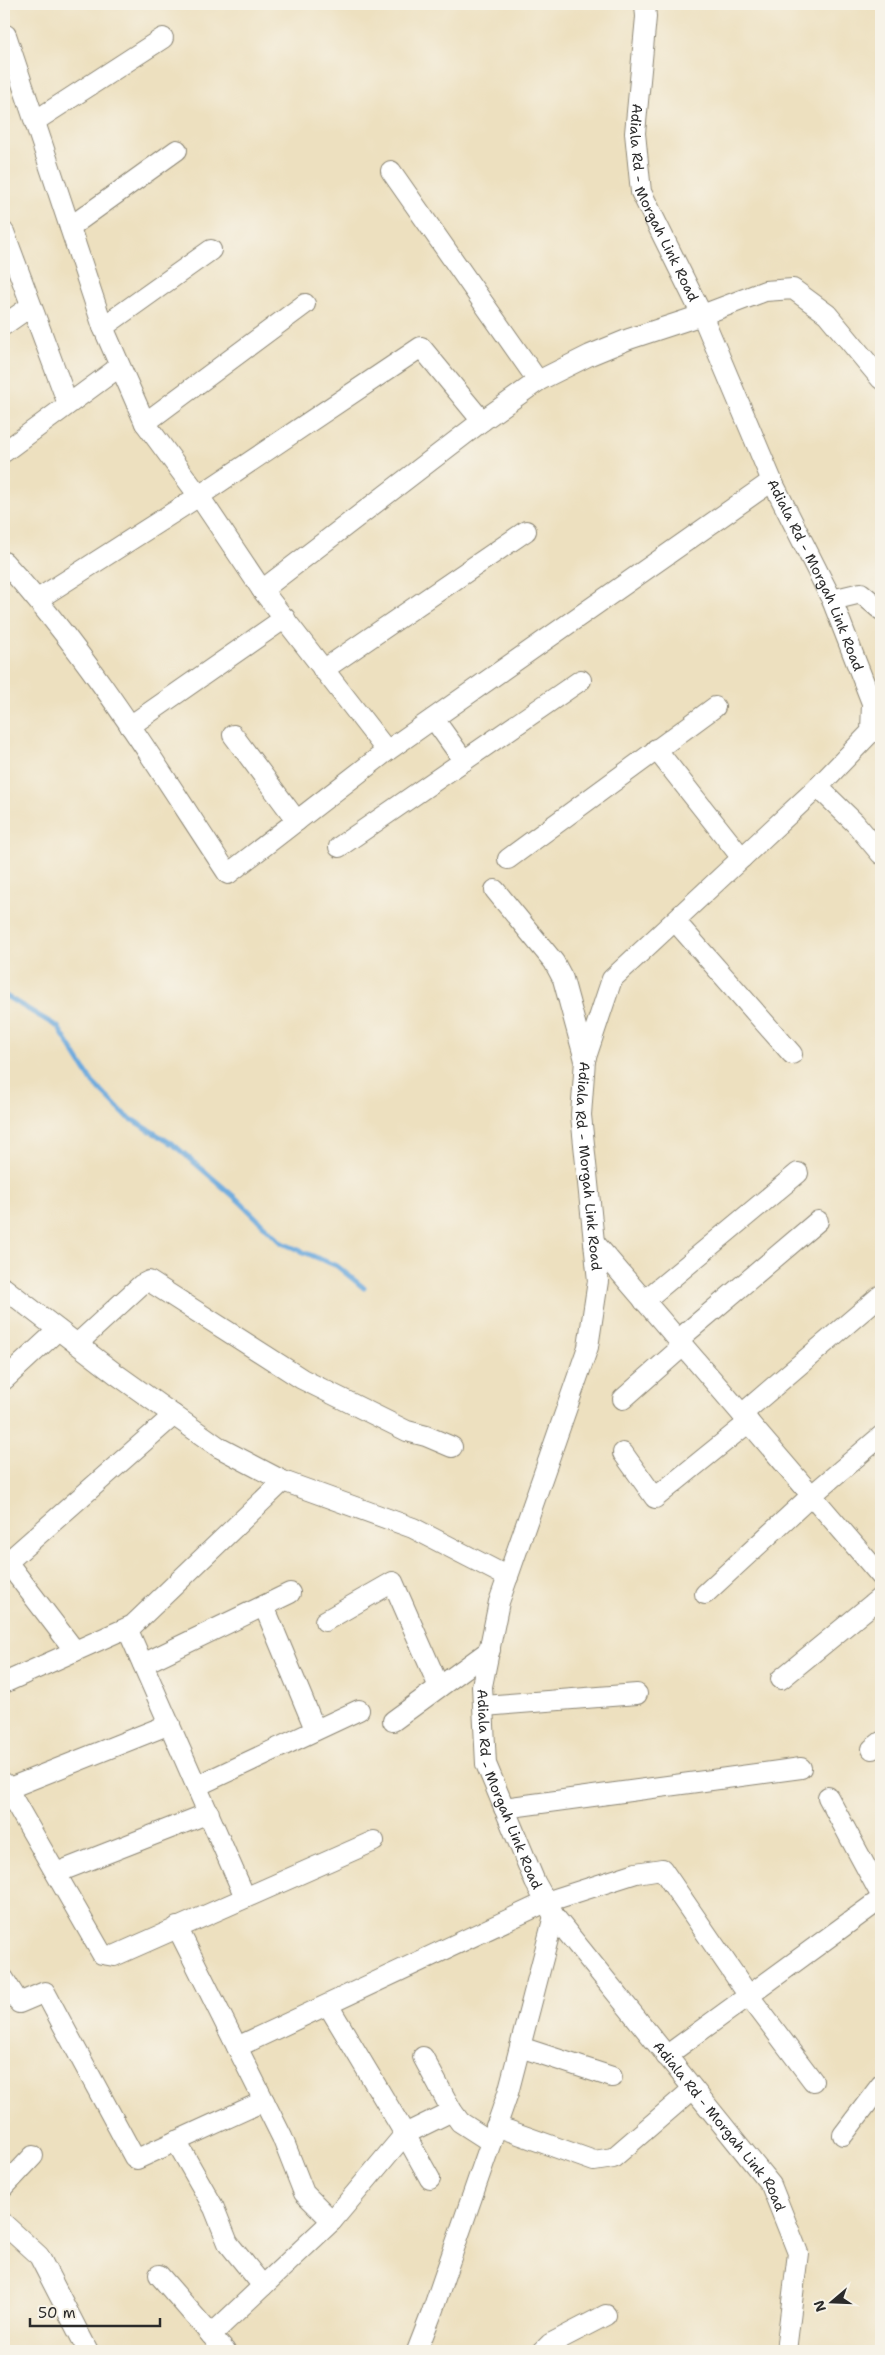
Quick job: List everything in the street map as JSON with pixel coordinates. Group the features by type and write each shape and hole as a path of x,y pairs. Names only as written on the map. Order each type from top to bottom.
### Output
{"street":[{"name":"Adiala Rd - Morgah Link Road","path":"645,4 646,17 636,133 641,192 702,315 772,481 832,600 872,703 872,732 818,787 612,979 585,1060 581,1116 598,1281 588,1347 499,1602 482,1686 486,1764 535,1882 550,1909 693,2090 771,2185 798,2253 786,2351"},
{"path":"6,35 103,327 145,423 199,496 262,590 387,751"},
{"path":"35,121 163,38"},
{"path":"70,227 177,150"},
{"path":"391,171 538,381"},
{"path":"4,232 68,404"},
{"path":"103,327 211,250"},
{"path":"262,590 482,421 538,381 621,342 702,315 765,291 793,289 827,314 881,379"},
{"path":"145,423 304,304"},
{"path":"4,325 31,306"},
{"path":"38,599 199,496 421,347 482,421"},
{"path":"4,452 119,366"},
{"path":"4,562 38,599 130,726 228,874 387,751 772,481"},
{"path":"323,670 526,530"},
{"path":"832,600 861,593 881,610"},
{"path":"130,726 285,618"},
{"path":"339,847 581,680"},
{"path":"508,859 715,707"},
{"path":"434,719 464,761"},
{"path":"233,735 297,821"},
{"path":"656,750 742,858"},
{"path":"818,787 855,823 881,854"},
{"path":"495,890 554,962 562,979 585,1060"},
{"path":"675,921 792,1054"},
{"path":"644,1301 798,1173"},
{"path":"623,1399 681,1343 818,1221"},
{"path":"594,1242 881,1576"},
{"path":"77,1344 141,1285 149,1281 302,1379 407,1431 426,1436 452,1447"},
{"path":"4,1288 58,1330 220,1448 283,1481 412,1528 508,1577"},
{"path":"624,1453 655,1498 881,1295"},
{"path":"4,1380 58,1330"},
{"path":"74,1651 5,1562 174,1415"},
{"path":"704,1594 812,1495 881,1436"},
{"path":"4,1683 133,1625 283,1481"},
{"path":"325,1621 393,1582 438,1687"},
{"path":"144,1664 290,1593"},
{"path":"782,1679 881,1597"},
{"path":"264,1606 315,1729"},
{"path":"127,1628 245,1897"},
{"path":"393,1721 490,1650"},
{"path":"484,1706 637,1694"},
{"path":"197,1786 359,1710"},
{"path":"170,1724 6,1786 102,1954 114,1956 374,1841"},
{"path":"504,1808 801,1768"},
{"path":"666,2056 881,1897 828,1797"},
{"path":"56,1873 209,1814"},
{"path":"237,2047 328,2005 550,1909 636,1873 662,1869 749,1996 814,2081"},
{"path":"417,2351 494,2134 520,2046 550,1909"},
{"path":"177,1927 282,2137 304,2193 332,2221"},
{"path":"4,1980 18,2003 45,1992 134,2157 137,2158 264,2101"},
{"path":"328,2005 406,2134 430,2180"},
{"path":"520,2046 612,2077"},
{"path":"423,2057 452,2111 460,2122 494,2134 594,2161 614,2158 693,2090"},
{"path":"843,2135 881,2085"},
{"path":"211,2335 332,2221 406,2134 452,2111"},
{"path":"176,2141 214,2208 228,2243 263,2286"},
{"path":"4,2187 33,2156"},
{"path":"4,2224 39,2256 88,2351"},
{"path":"159,2275 225,2351"},
{"path":"543,2351 550,2344 606,2315"}],"waterway":[{"path":"4,995 58,1027 93,1083 126,1116 174,1145 238,1200 282,1243 337,1266 364,1288"}]}
